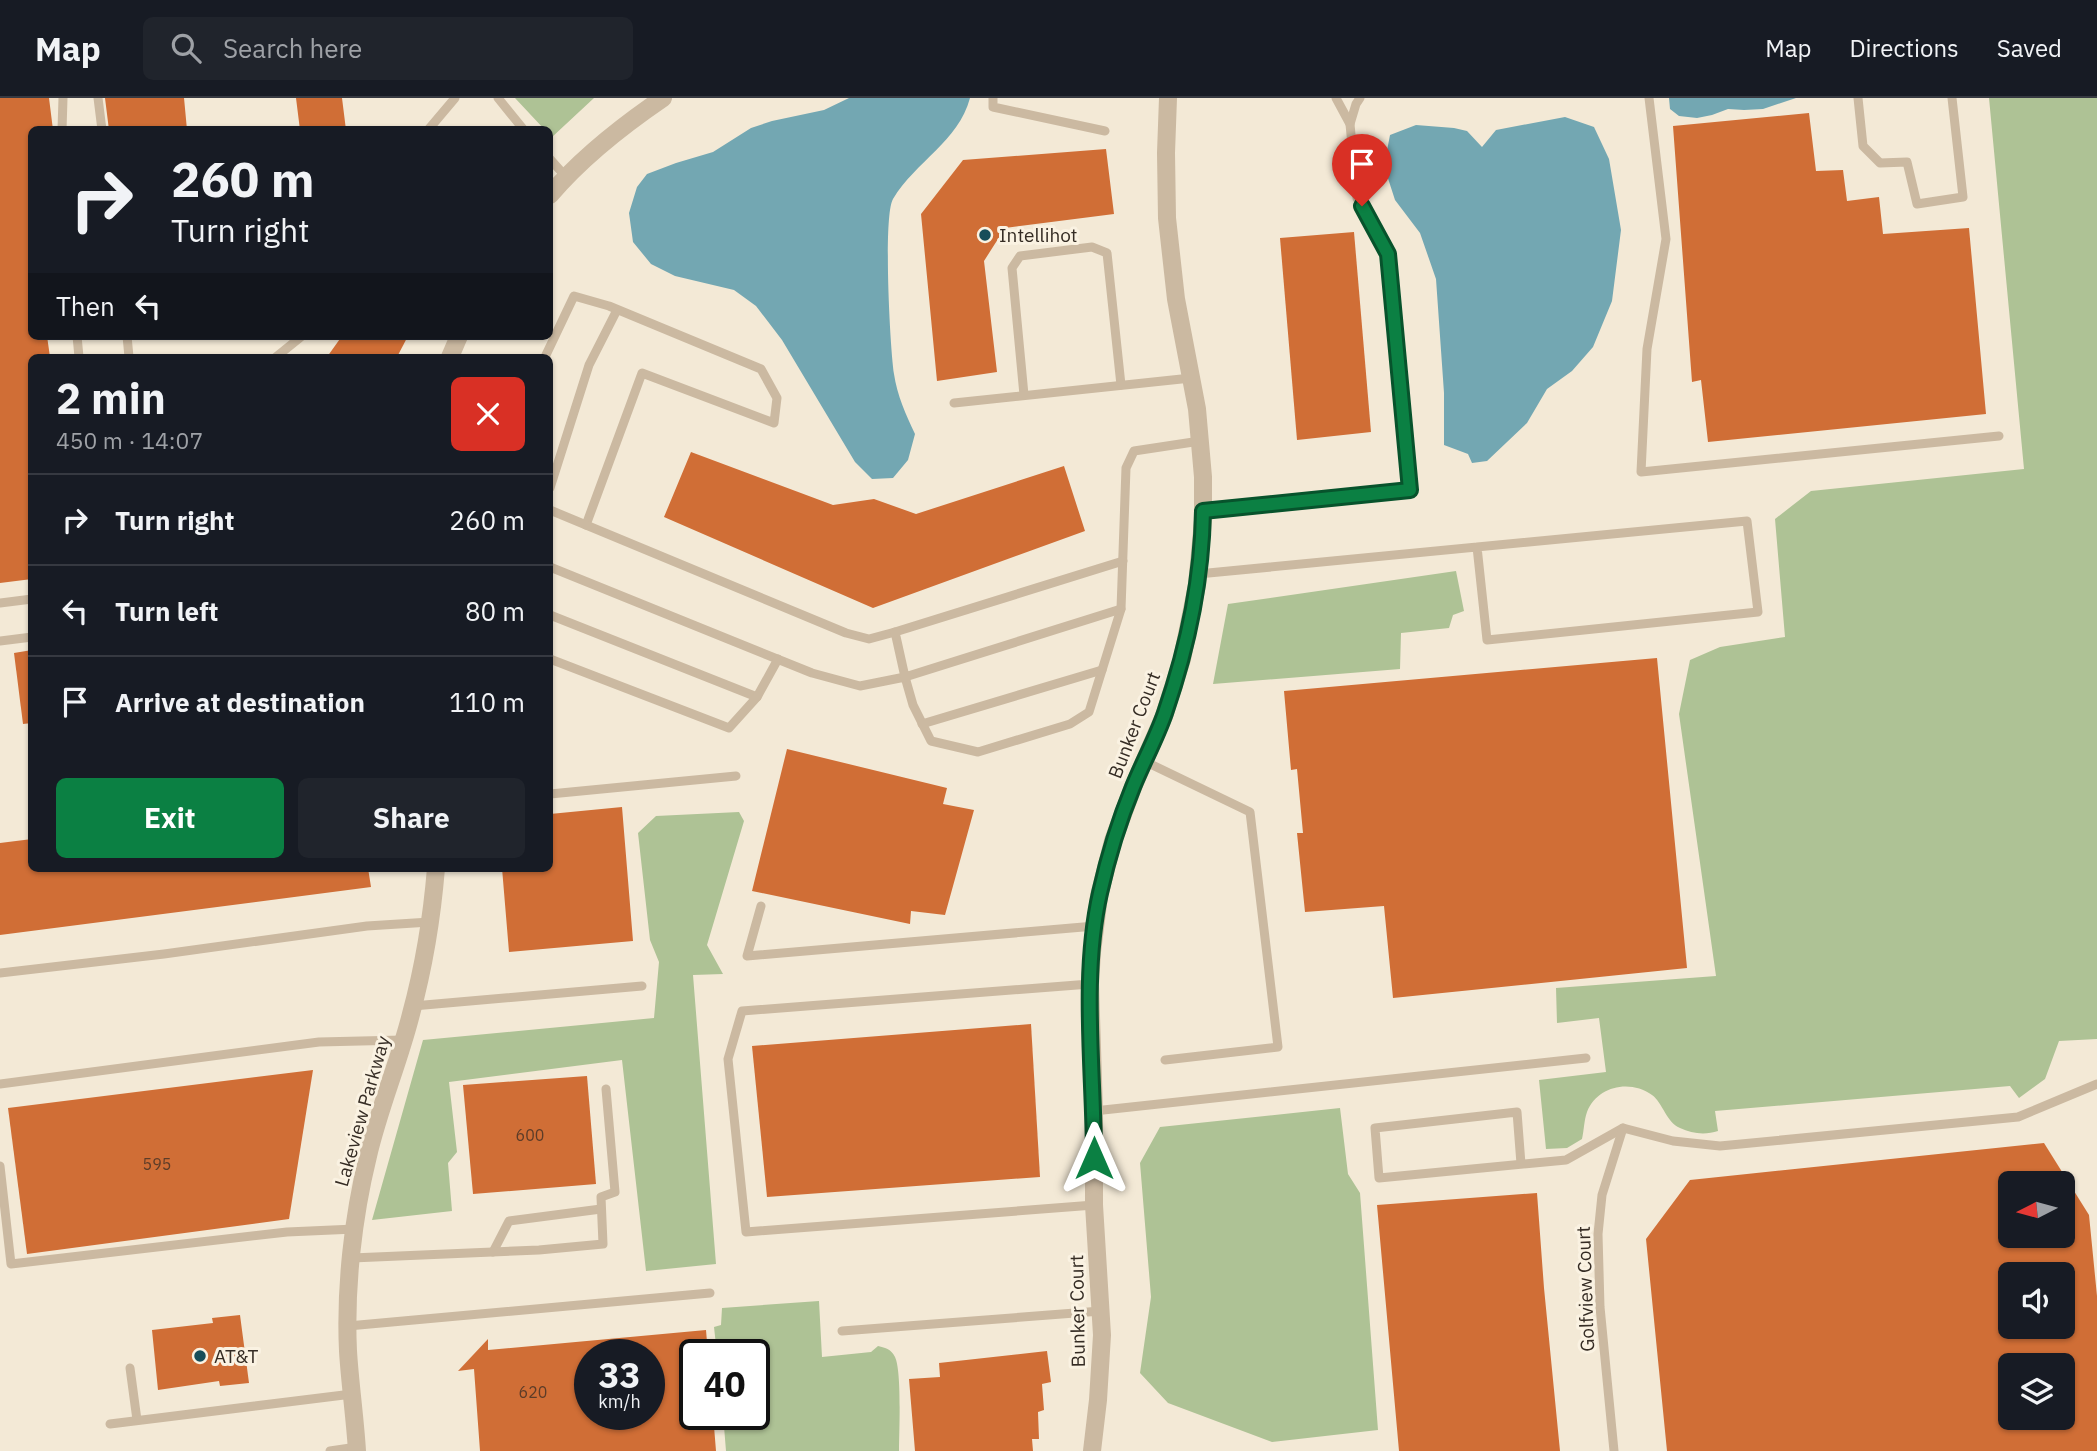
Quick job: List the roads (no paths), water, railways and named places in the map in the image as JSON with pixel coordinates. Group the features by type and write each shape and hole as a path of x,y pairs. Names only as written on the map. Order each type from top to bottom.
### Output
{"street":[{"path":"553,192 596,148 663,98"},
{"name":"Bunker Court","path":"1092,1451 1102,1335 1094,1205 1090,984 1095,926 1099,896 1113,841 1164,716 1182,659 1198,574 1203,511 1197,409 1176,299 1167,218 1168,98"},
{"name":"Lakeview Parkway","path":"357,1449 348,1349 355,1229 376,1122 413,1006 430,922 436,872"}],"lane":[{"path":"62,126 63,98"},
{"path":"98,98 102,126"},
{"path":"432,126 456,98"},
{"path":"498,98 521,126"},
{"path":"993,98 993,107 1105,131"},
{"path":"1336,98 1350,124"},
{"path":"1203,511 1410,490 1388,254 1357,198 1350,124 1360,98"},
{"path":"1649,98 1666,239 1647,349 1641,472 1999,436"},
{"path":"1858,98 1863,146 1880,163 1906,162 1917,204 1962,197 1952,98"},
{"path":"553,162 566,177"},
{"path":"1024,395 1012,268 1020,256 1092,247 1107,253 1121,385"},
{"path":"546,354 574,296 617,310 761,369 777,398 774,423 642,373 586,525"},
{"path":"553,479 589,365 617,310"},
{"path":"280,354 297,340"},
{"path":"954,402 1191,378"},
{"path":"895,632 913,705 931,741 978,752 1070,724 1089,712 1121,609 1126,468 1134,451 1200,441"},
{"path":"553,511 846,634 869,639 1123,561"},
{"path":"1198,574 1476,547 1746,521 1758,612 1487,640 1476,547"},
{"path":"553,568 812,673 860,686 905,677 1121,609"},
{"path":"0,603 28,600"},
{"path":"553,616 757,697"},
{"path":"0,641 28,638"},
{"path":"553,660 729,728 757,697 778,659"},
{"path":"922,724 1102,670"},
{"path":"1144,761 1250,812 1278,1047 1165,1060"},
{"path":"553,794 736,776"},
{"path":"761,906 747,956 1095,926"},
{"path":"0,973 367,926 430,922"},
{"path":"1090,984 742,1011 728,1059 746,1232 1094,1205"},
{"path":"413,1006 642,986"},
{"path":"0,1084 319,1042 403,1040"},
{"path":"1094,1111 1586,1058"},
{"path":"1521,1164 1517,1112 1375,1128 1379,1178 1566,1160 1623,1128 1673,1141 1720,1146 2018,1117 2097,1084"},
{"path":"352,1258 603,1244 601,1197 615,1192 606,1089"},
{"name":"Golfview Court","path":"1614,1451 1601,1307 1598,1234 1602,1195 1623,1128"},
{"path":"0,1166 11,1264 287,1232 355,1229"},
{"path":"493,1252 509,1221 601,1209"},
{"path":"348,1326 710,1293"},
{"path":"842,1331 1101,1311"},
{"path":"131,1368 137,1420"},
{"path":"110,1424 352,1394"},
{"path":"330,1451 357,1449"}],"water":[{"path":"849,98 970,98 956,127 902,186 893,199 890,210 888,284 892,360 895,382 915,434 908,460 893,478 872,479 855,462 782,340 756,306 734,290 675,276 651,264 633,242 629,213 637,187 647,174 713,152 751,128 824,110"},
{"path":"1669,98 1796,98 1763,109 1728,109 1697,118 1679,116 1670,109"},
{"path":"1565,117 1594,127 1609,159 1621,230 1612,301 1593,347 1572,371 1547,389 1527,423 1487,461 1472,463 1468,454 1444,445 1444,393 1436,279 1420,233 1395,200 1384,166 1390,135 1416,125 1454,128 1467,131 1482,147 1496,130"}],"place":[{"name":"Intellihot","path":"985,235"},
{"name":"AT&T","path":"200,1356"}]}
